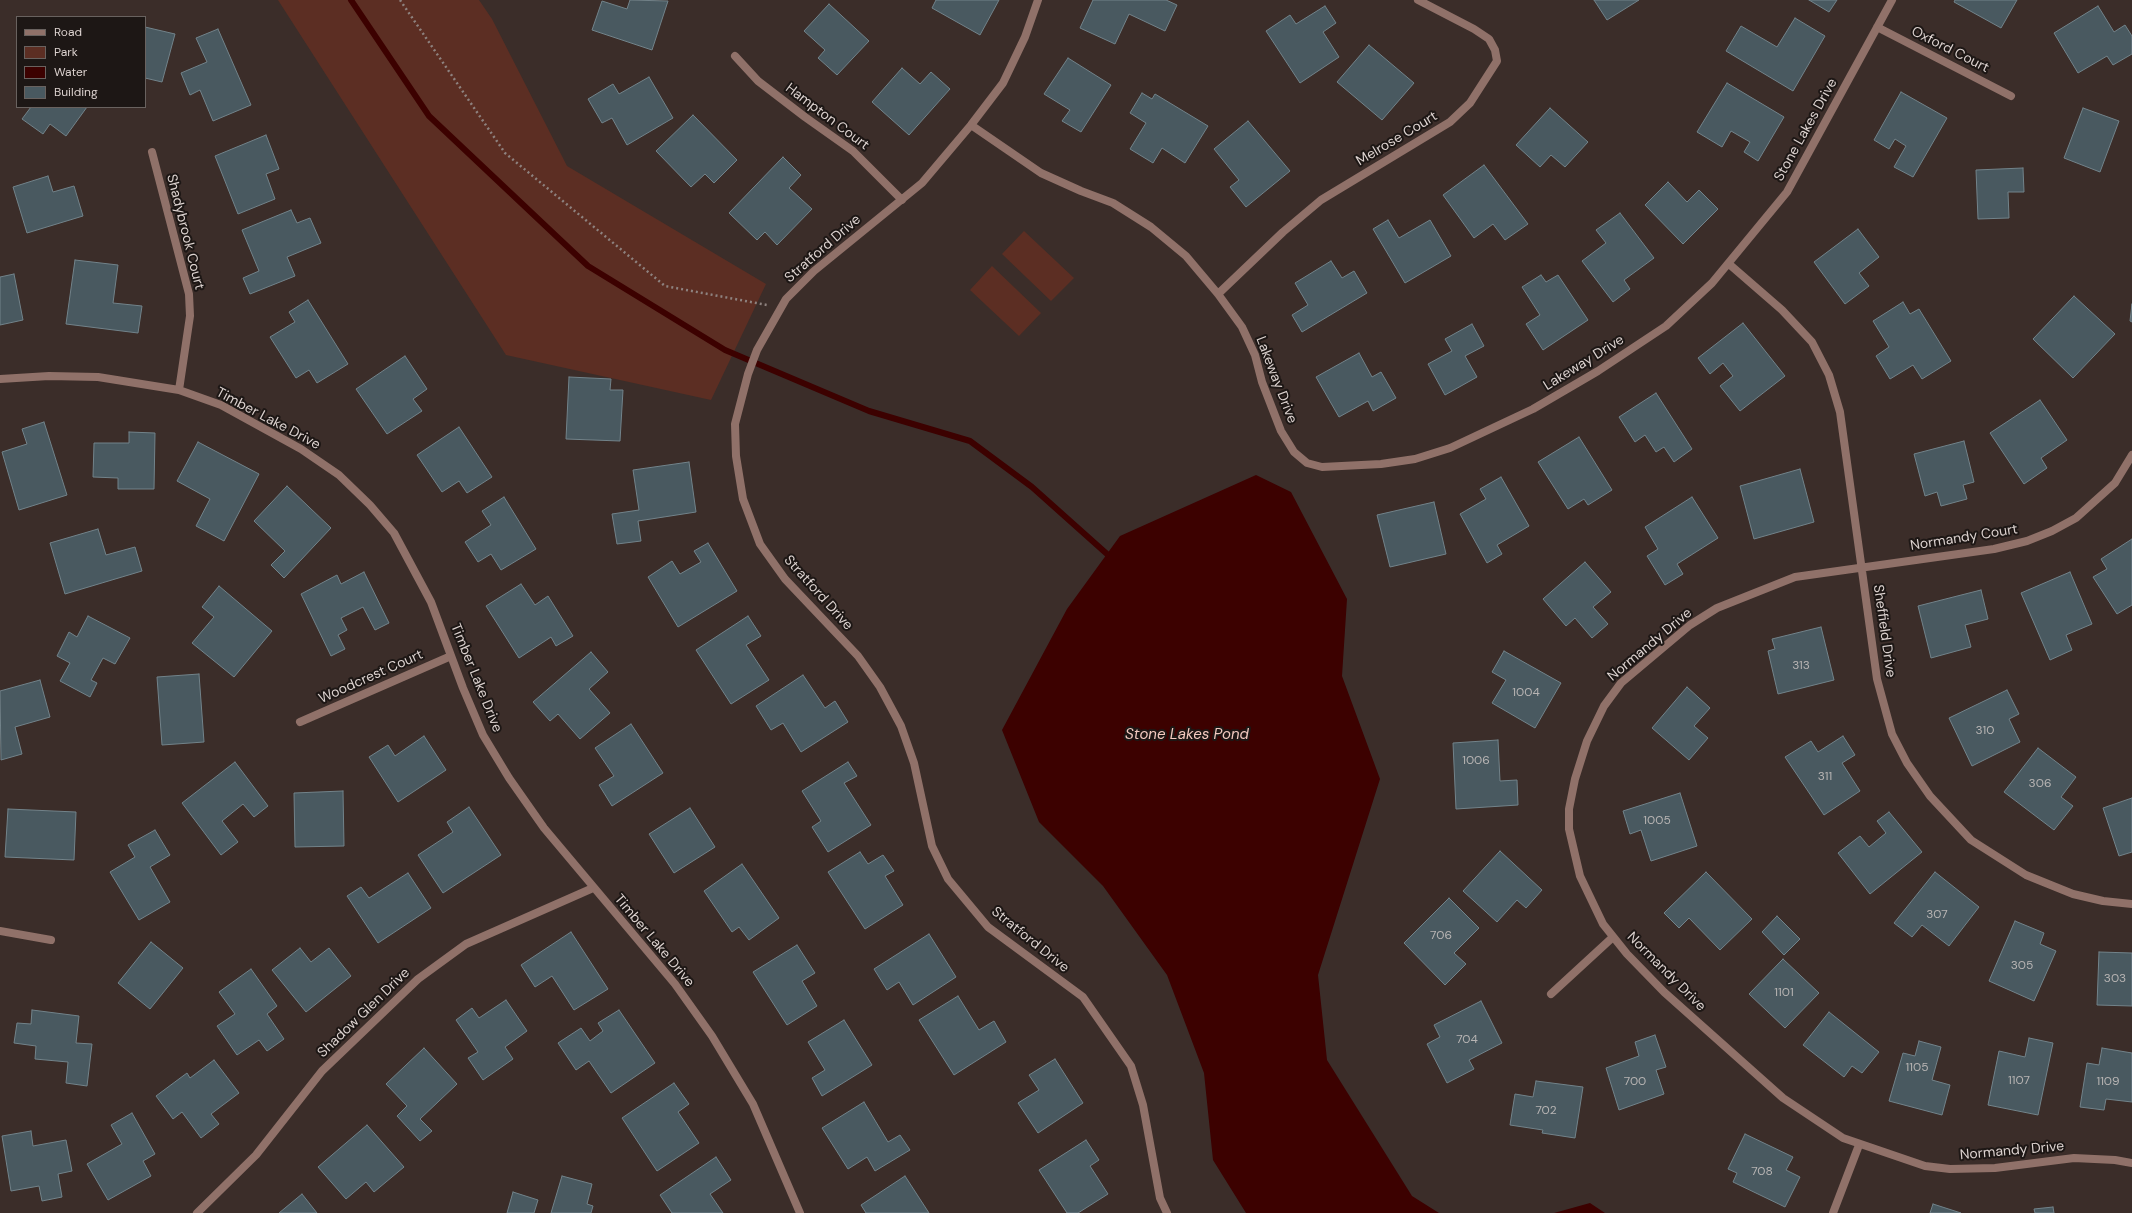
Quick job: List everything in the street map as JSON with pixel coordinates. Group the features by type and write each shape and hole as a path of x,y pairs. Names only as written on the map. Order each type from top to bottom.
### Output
{"street":[{"name":"Stratford Drive","path":"1038,0 1025,37 1003,83 971,125 922,183 814,271 786,299 757,350 748,374 735,424 736,456 743,499 760,544 785,579 858,656 880,687 901,726 914,763 932,846 948,879 988,927 1083,997 1131,1066 1143,1105 1160,1198 1167,1213"},
{"name":"Melrose Court","path":"1218,294 1283,232 1321,200 1450,122 1470,103 1497,62 1495,50 1489,39 1474,29 1418,0"},
{"name":"Stone Lakes Drive","path":"1729,264 1787,192 1892,0"},
{"name":"Oxford Court","path":"1877,27 2011,96"},
{"name":"Hampton Court","path":"735,56 758,81 804,117 853,151 902,200"},
{"name":"Lakeway Drive","path":"971,125 1041,173 1081,192 1113,203 1151,227 1186,256 1218,294 1242,327 1255,355 1262,382 1281,431 1294,452 1307,463 1322,467 1381,464 1415,459 1450,448 1533,409 1598,371 1666,326 1712,283 1729,264"},
{"name":"Shadybrook Court","path":"152,152 188,294 190,316 179,390"},
{"name":"Sheffield Drive","path":"1729,264 1782,310 1812,342 1829,375 1840,412 1877,679 1892,734 1907,763 1930,796 1971,840 2026,876 2073,894 2104,901 2132,904"},
{"name":"Timber Lake Drive","path":"0,379 49,376 98,377 179,390 221,405 301,449 339,475 370,505 394,533 431,602 463,688 483,735 509,778 544,828 593,888 676,984 712,1036 753,1104 800,1213"},
{"name":"Normandy Court","path":"1862,567 1994,549 2027,541 2052,531 2076,518 2115,482 2132,454"},
{"name":"Normandy Drive","path":"1862,567 1795,577 1717,608 1690,625 1621,682 1604,706 1587,741 1575,779 1569,809 1569,829 1580,876 1602,924 1627,954 1664,992 1783,1098 1843,1138 1925,1166 1950,1169 1995,1168 2074,1158 2116,1160 2132,1163"},
{"name":"Woodcrest Court","path":"300,722 451,656"},
{"name":"Shadow Glen Drive","path":"197,1213 215,1198 256,1155 322,1071 418,979 466,944 593,888"},
{"path":"0,930 51,940"},
{"path":"1551,994 1613,937"},
{"path":"1833,1213 1859,1144"}],"path":[{"path":"400,0 505,153 665,286 781,307"}],"green space":[{"path":"278,0 479,0 492,19 567,166 766,284 711,400 506,355"},
{"path":"1024,231 1074,278 1051,301 1002,254"},
{"path":"992,266 1041,313 1019,336 970,290"}],"water":[{"name":"Stone Lakes Pond","path":"1256,475 1291,492 1347,599 1342,676 1380,779 1318,975 1327,1060 1412,1196 1439,1213 1246,1213 1213,1160 1204,1073 1167,975 1103,886 1039,822 1002,730 1067,609 1120,536"},
{"path":"1590,1203 1605,1213 1554,1213"}],"building":[{"path":"630,0 668,1 652,50 592,30 602,1 627,9"},
{"path":"936,0 999,0 980,35 932,8"},
{"path":"1093,0 1166,0 1177,5 1165,31 1129,14 1115,44 1080,28"},
{"path":"1594,0 1639,0 1607,20"},
{"path":"1809,0 1837,0 1829,12"},
{"path":"1955,0 2017,0 2001,28 1954,2"},
{"path":"829,4 869,41 837,75 818,58 825,50 804,31"},
{"path":"1325,6 1336,23 1323,32 1339,57 1300,83 1266,31 1290,15 1296,24"},
{"path":"2098,6 2114,32 2125,25 2132,36 2132,54 2113,65 2107,56 2078,73 2054,33"},
{"path":"1795,18 1825,36 1793,91 1726,51 1741,26 1777,47"},
{"path":"146,27 175,34 162,82 146,78"},
{"path":"218,29 251,105 213,121 200,90 190,95 181,73 207,62 196,38"},
{"path":"1369,45 1414,83 1382,120 1337,82"},
{"path":"1068,58 1111,85 1081,132 1062,121 1070,110 1044,94"},
{"path":"902,68 920,84 931,72 950,89 909,135 872,102"},
{"path":"649,77 673,118 627,145 612,118 602,123 588,99 613,84 619,94"},
{"path":"1727,83 1784,117 1758,161 1744,152 1750,142 1731,131 1722,147 1697,132"},
{"path":"1901,92 1947,118 1913,177 1894,167 1906,146 1895,139 1889,149 1874,140"},
{"path":"1142,93 1152,99 1155,94 1208,126 1185,163 1162,148 1153,163 1130,149 1146,123 1130,113"},
{"path":"30,108 86,108 66,136 50,124 43,134 22,119"},
{"path":"1550,108 1588,142 1565,167 1551,155 1540,167 1516,145"},
{"path":"2083,108 2119,121 2100,172 2064,158"},
{"path":"693,115 737,160 714,183 705,174 691,187 656,151"},
{"path":"1248,121 1290,171 1246,207 1230,187 1239,180 1214,149"},
{"path":"266,135 279,169 266,174 275,199 238,214 215,156"},
{"path":"783,157 801,175 789,188 812,209 777,245 765,232 757,240 729,213"},
{"path":"1484,165 1528,224 1505,240 1493,224 1474,238 1443,195"},
{"path":"2023,168 2024,192 2008,192 2009,218 1978,219 1976,170"},
{"path":"48,176 53,192 74,186 83,216 27,233 13,187"},
{"path":"1668,182 1687,202 1699,190 1718,209 1683,244 1645,205"},
{"path":"291,210 297,223 310,218 321,243 287,257 295,276 250,294 243,278 259,271 242,230"},
{"path":"1620,213 1654,258 1624,280 1630,289 1613,302 1582,261 1606,243 1596,230"},
{"path":"1388,220 1399,238 1430,220 1451,256 1405,283 1373,229"},
{"path":"1858,229 1879,257 1859,273 1869,286 1845,304 1814,262"},
{"path":"75,260 118,265 113,303 142,306 138,333 66,324"},
{"path":"1331,261 1342,278 1354,271 1367,293 1302,332 1292,315 1308,305 1295,283"},
{"path":"14,274 23,320 0,325 0,277"},
{"path":"1541,275 1546,282 1558,275 1588,320 1543,350 1526,324 1540,315 1522,287"},
{"path":"2074,296 2115,334 2073,378 2033,339"},
{"path":"308,300 348,364 317,383 309,370 296,378 270,337 295,322 289,312"},
{"path":"1903,302 1910,314 1919,309 1951,361 1922,379 1913,365 1890,379 1876,356 1889,347 1873,321"},
{"path":"2132,304 2132,322 2130,321"},
{"path":"1743,323 1785,376 1740,411 1720,386 1733,376 1723,363 1710,374 1698,358"},
{"path":"1472,324 1484,346 1465,356 1477,377 1445,395 1428,364 1452,351 1445,339"},
{"path":"1359,353 1372,377 1381,372 1396,398 1373,411 1368,401 1339,417 1316,377"},
{"path":"405,356 427,389 413,399 422,411 387,434 356,389"},
{"path":"569,377 611,379 610,390 623,390 620,441 566,439"},
{"path":"1656,393 1692,449 1674,462 1664,447 1656,452 1645,435 1635,442 1619,417"},
{"path":"2040,400 2067,440 2041,458 2047,468 2024,484 1990,433"},
{"path":"44,422 67,495 19,510 2,452 27,444 22,429"},
{"path":"459,427 492,477 467,493 459,481 442,492 417,455"},
{"path":"129,432 155,433 154,489 118,489 118,478 93,477 94,443 129,443"},
{"path":"1579,437 1612,490 1588,505 1584,499 1568,509 1538,462"},
{"path":"1964,441 1974,482 1963,485 1967,499 1941,506 1937,492 1925,496 1914,454"},
{"path":"198,442 259,474 224,541 196,526 210,499 177,481"},
{"path":"689,462 696,512 638,521 641,541 617,544 612,514 639,510 633,470"},
{"path":"1800,469 1814,522 1754,539 1740,486"},
{"path":"1501,477 1529,526 1497,545 1502,554 1487,563 1460,514 1486,499 1480,489"},
{"path":"287,486 331,528 284,578 271,565 285,551 254,521"},
{"path":"504,497 536,549 501,570 491,554 478,562 465,542 491,525 482,511"},
{"path":"1692,497 1718,538 1677,564 1683,574 1665,585 1647,556 1658,549 1645,527"},
{"path":"1434,502 1446,554 1390,567 1377,515"},
{"path":"98,529 106,555 135,547 142,571 65,594 50,543"},
{"path":"2132,539 2132,605 2117,614 2093,577 2107,569 2101,559"},
{"path":"708,543 737,591 678,627 648,577 672,561 680,574 701,562 694,551"},
{"path":"1585,562 1611,592 1593,607 1608,624 1592,638 1575,618 1566,626 1543,599"},
{"path":"364,572 389,623 375,630 363,607 341,618 347,630 338,635 345,649 331,656 301,594 337,575 341,584"},
{"path":"2070,572 2092,624 2066,635 2072,650 2050,660 2021,593"},
{"path":"521,584 535,605 548,596 573,636 556,646 551,637 519,658 486,606"},
{"path":"219,586 272,631 234,677 192,643 214,617 202,607"},
{"path":"1981,590 1988,619 1965,625 1971,647 1931,658 1918,606"},
{"path":"88,616 130,638 115,664 103,658 91,680 97,683 90,697 60,681 70,663 57,656 69,632 77,637"},
{"path":"748,616 761,636 746,645 769,680 731,704 696,650"},
{"path":"1821,627 1834,680 1778,694 1768,651 1775,649 1772,639"},
{"path":"1504,651 1561,683 1535,728 1492,703 1506,680 1492,672"},
{"path":"591,652 608,672 589,689 610,713 580,739 558,714 550,721 533,702"},
{"path":"199,674 204,742 162,745 157,677"},
{"path":"803,675 825,708 835,701 848,722 801,752 783,723 771,730 756,706"},
{"path":"40,680 50,717 15,727 22,754 1,760 0,691"},
{"path":"1687,687 1710,708 1694,726 1708,738 1689,760 1652,728"},
{"path":"2007,690 2019,714 2009,719 2020,742 1972,766 1949,718"},
{"path":"631,724 663,773 612,806 599,785 614,776 595,748"},
{"path":"424,736 446,770 398,802 369,757 388,745 395,756"},
{"path":"1843,736 1855,755 1842,763 1860,791 1824,815 1785,757 1811,741 1818,752"},
{"path":"1498,740 1500,781 1517,780 1518,805 1456,809 1453,743"},
{"path":"2038,748 2076,777 2061,797 2073,806 2054,830 2004,792"},
{"path":"235,762 268,806 254,817 243,804 222,821 238,842 221,855 182,803"},
{"path":"848,762 857,776 844,783 871,825 828,852 812,827 821,821 802,791"},
{"path":"343,791 344,846 295,847 294,793"},
{"path":"1680,793 1697,846 1651,861 1641,830 1630,834 1623,811"},
{"path":"2132,798 2132,852 2119,856 2103,808"},
{"path":"469,807 501,855 443,893 418,855 453,832 447,822"},
{"path":"690,808 715,847 674,873 649,834"},
{"path":"8,809 76,812 74,860 5,857"},
{"path":"1889,812 1922,852 1870,894 1838,853 1860,836 1869,847 1886,833 1877,821"},
{"path":"155,830 170,855 150,867 170,902 139,920 110,872 135,857 128,845"},
{"path":"1500,851 1542,890 1526,908 1517,900 1497,922 1463,891"},
{"path":"860,852 868,864 883,855 894,871 885,876 903,905 865,929 828,872"},
{"path":"742,864 779,918 749,940 739,927 732,932 704,891"},
{"path":"1706,872 1752,919 1720,950 1689,918 1679,928 1664,913"},
{"path":"1935,872 1979,907 1949,946 1922,925 1912,937 1894,923"},
{"path":"408,873 431,908 378,943 347,896 361,887 369,898"},
{"path":"1449,898 1479,928 1454,953 1466,964 1445,985 1404,943"},
{"path":"1777,916 1800,939 1784,955 1762,932"},
{"path":"2015,921 2044,933 2040,944 2056,951 2034,1001 1989,981"},
{"path":"571,932 608,989 574,1010 552,976 535,987 521,965"},
{"path":"929,934 956,977 913,1005 899,982 887,990 874,969"},
{"path":"151,942 183,968 150,1009 118,983"},
{"path":"797,945 815,973 802,981 817,1006 787,1025 753,972"},
{"path":"300,948 311,962 329,948 351,976 306,1012 272,970"},
{"path":"2099,952 2132,953 2132,1006 2097,1005"},
{"path":"1783,959 1819,993 1785,1028 1749,994"},
{"path":"251,969 277,1006 267,1014 284,1039 267,1051 259,1040 237,1055 217,1026 235,1014 219,992"},
{"path":"958,996 979,1030 994,1021 1006,1042 954,1075 919,1020"},
{"path":"506,1000 527,1031 505,1047 513,1059 483,1080 468,1058 478,1052 456,1020 472,1008 479,1018"},
{"path":"1481,1001 1502,1043 1469,1060 1474,1069 1447,1083 1427,1044 1440,1037 1434,1025"},
{"path":"32,1010 79,1016 76,1043 92,1044 87,1086 66,1083 68,1062 35,1059 36,1046 14,1043 17,1023 31,1024"},
{"path":"619,1010 655,1063 611,1093 589,1061 576,1070 558,1043 581,1028 590,1041 603,1031 598,1023"},
{"path":"1829,1012 1879,1052 1862,1073 1852,1066 1844,1077 1803,1045"},
{"path":"844,1020 872,1065 822,1096 812,1078 825,1070 808,1042"},
{"path":"1655,1035 1666,1067 1656,1070 1664,1094 1619,1110 1606,1068 1639,1056 1635,1042"},
{"path":"2029,1038 2053,1043 2038,1115 1988,1105 1999,1051 2025,1057"},
{"path":"1919,1041 1941,1047 1932,1080 1950,1085 1942,1115 1889,1101 1903,1053 1915,1056"},
{"path":"424,1048 457,1084 420,1119 432,1131 420,1141 397,1116 407,1106 386,1084"},
{"path":"2102,1048 2132,1053 2132,1102 2106,1099 2104,1110 2080,1107 2087,1063 2099,1065"},
{"path":"1055,1059 1083,1103 1038,1133 1018,1103 1039,1090 1029,1075"},
{"path":"214,1060 239,1093 211,1114 219,1124 201,1138 182,1112 173,1119 156,1096 187,1073 190,1078"},
{"path":"1536,1081 1583,1087 1575,1138 1542,1133 1543,1130 1510,1125 1515,1094 1533,1097"},
{"path":"674,1083 689,1104 678,1112 699,1143 657,1171 622,1118"},
{"path":"864,1102 888,1142 900,1135 910,1150 875,1171 867,1157 848,1169 822,1128"},
{"path":"132,1113 155,1154 143,1161 151,1176 108,1200 87,1164 122,1144 111,1125"},
{"path":"367,1125 404,1167 374,1192 366,1182 346,1199 318,1167"},
{"path":"31,1131 33,1146 66,1140 72,1171 58,1174 62,1197 42,1201 39,1186 11,1191 2,1136"},
{"path":"1745,1134 1793,1157 1786,1170 1800,1177 1785,1207 1733,1182 1737,1173 1728,1169"},
{"path":"1086,1140 1099,1160 1090,1166 1108,1194 1078,1213 1067,1213 1039,1170"},
{"path":"716,1157 731,1180 710,1194 723,1213 672,1213 660,1195"},
{"path":"562,1176 592,1184 587,1204 593,1206 591,1213 551,1213"},
{"path":"905,1176 929,1213 866,1213 861,1205"},
{"path":"513,1192 538,1200 534,1213 507,1213"},
{"path":"302,1194 317,1213 279,1213"},
{"path":"1933,1204 1961,1213 1930,1213"},
{"path":"2053,1207 2054,1213 2035,1213 2034,1209"}],"waterway":[{"path":"351,0 429,116 588,266 725,350 869,411 970,441 1032,487 1107,554"}]}
